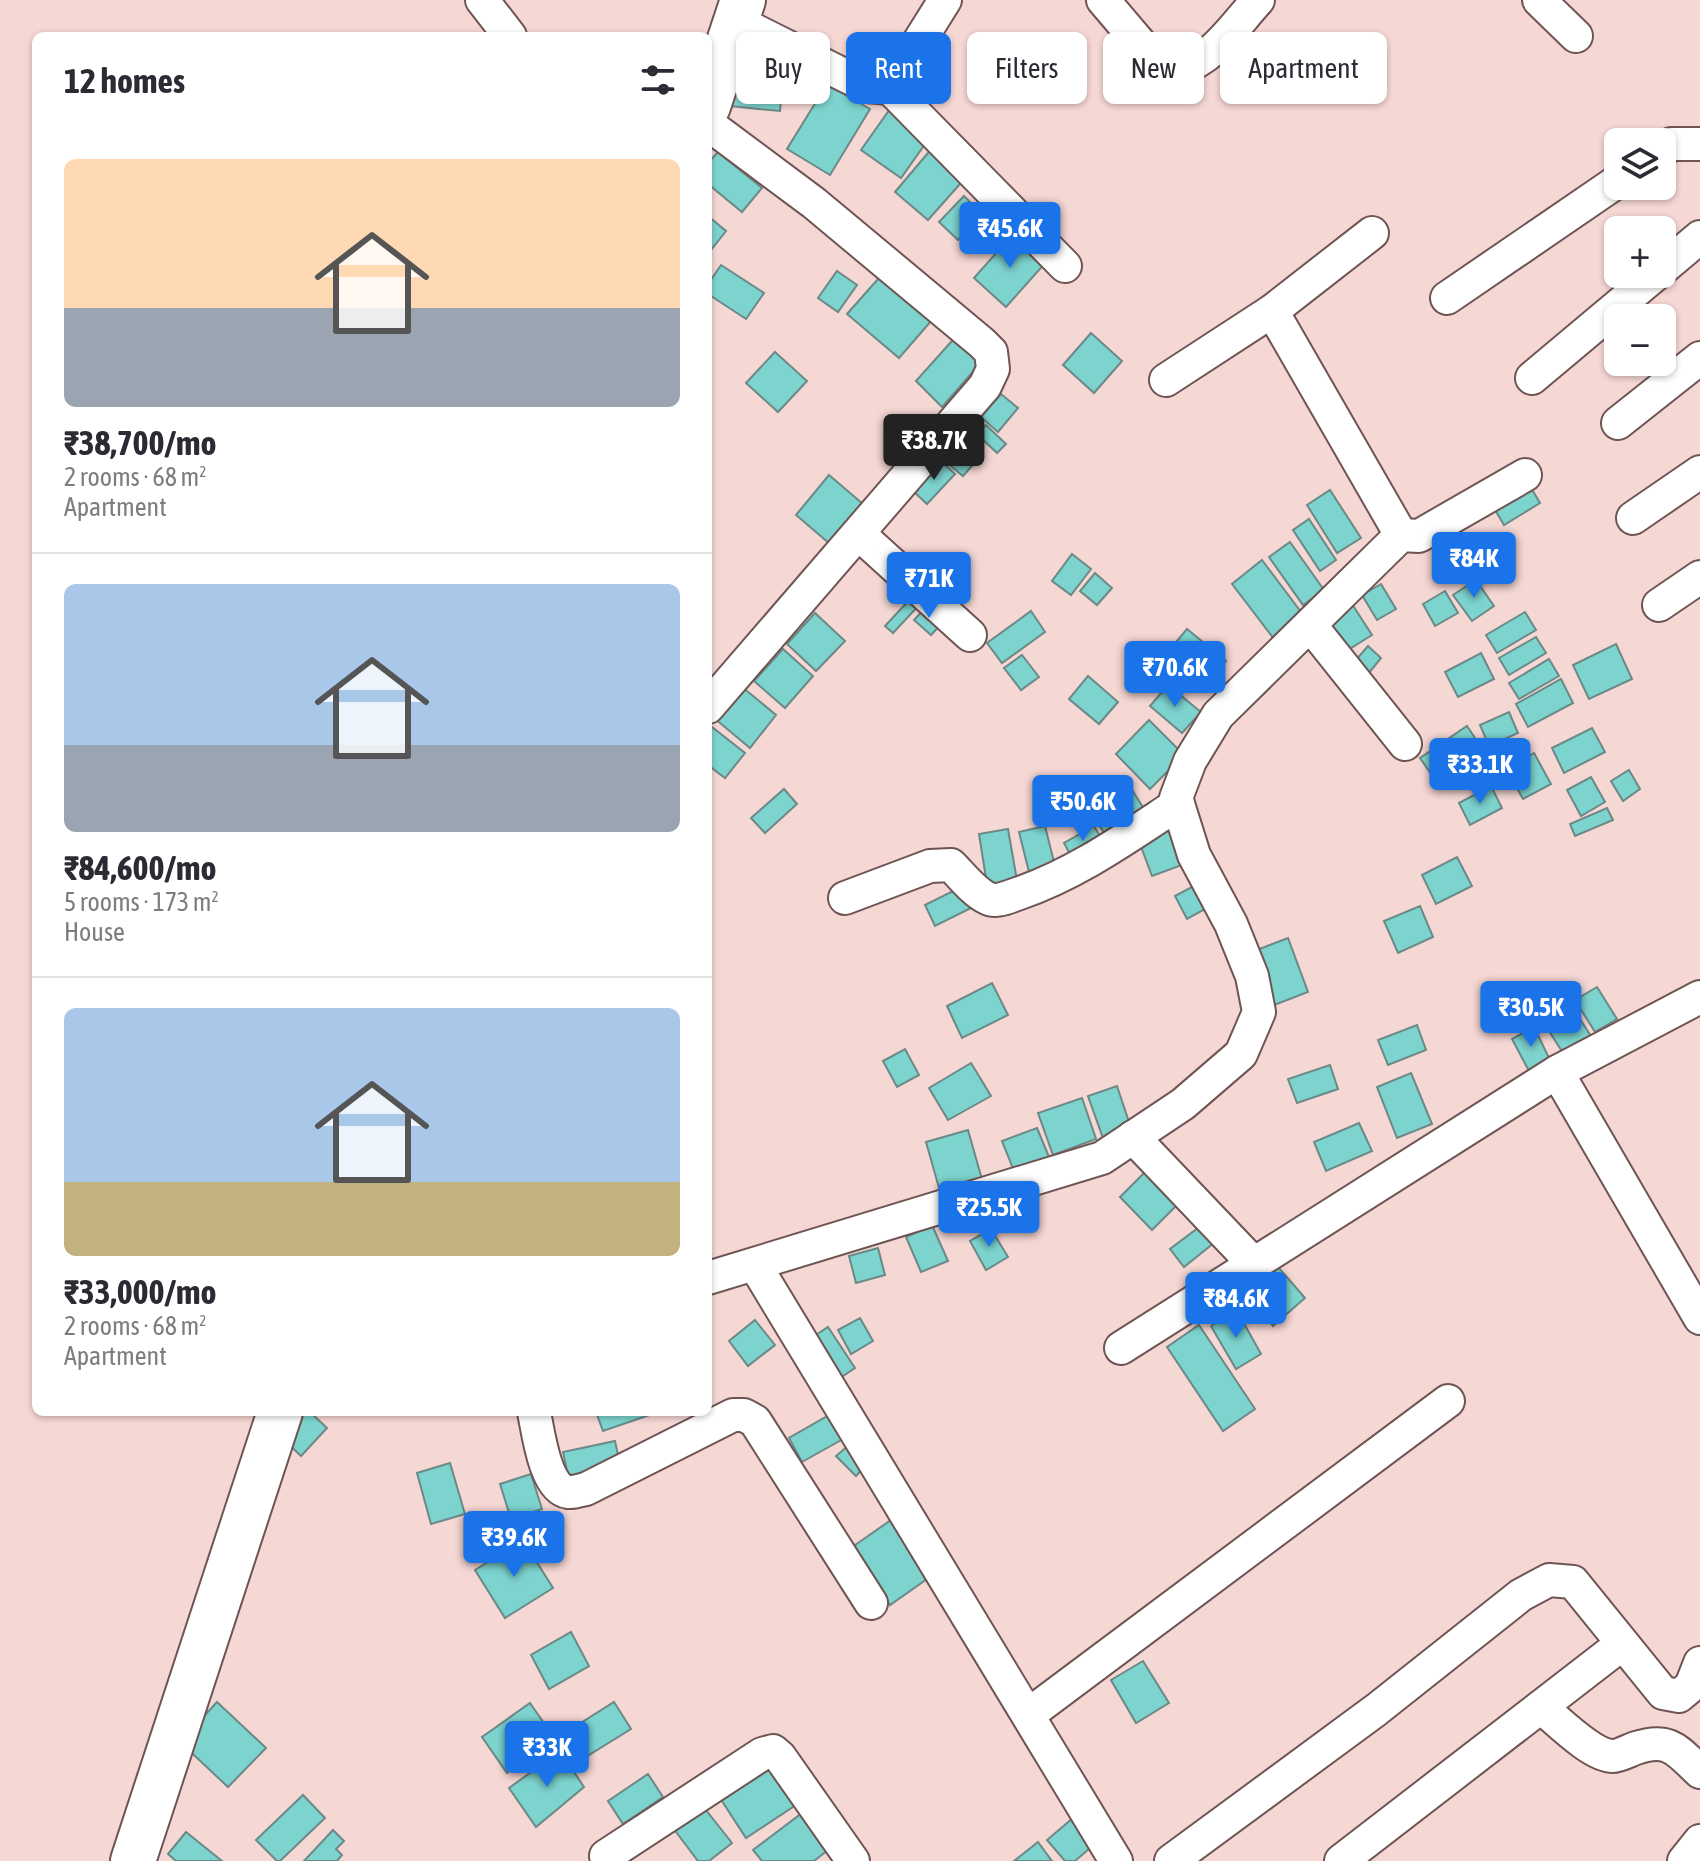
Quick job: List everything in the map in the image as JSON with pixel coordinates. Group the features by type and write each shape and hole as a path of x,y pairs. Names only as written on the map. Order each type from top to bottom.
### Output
{"main road":[{"path":"712,94 739,11"},
{"path":"133,1861 279,1416"}],"street":[{"path":"482,0 507,32"},
{"path":"925,32 945,0"},
{"path":"1103,0 1148,53 1179,69 1196,64 1211,51 1258,0"},
{"path":"1539,0 1576,36"},
{"path":"739,11 846,74"},
{"path":"906,104 1065,266"},
{"path":"712,127 814,203 943,309 991,352 993,369 985,386 712,702"},
{"path":"1676,144 1700,144"},
{"path":"1447,298 1604,191"},
{"path":"1166,380 1272,311 1372,233"},
{"path":"1676,257 1700,237"},
{"path":"1532,378 1639,288"},
{"path":"1272,311 1401,535"},
{"path":"1618,423 1700,358"},
{"path":"1633,518 1700,472"},
{"path":"712,1277 1102,1158 1183,1104 1241,1054 1259,1012 1252,976 1231,924 1194,855 1176,798 1190,761 1218,715 1401,535 1419,536 1525,475"},
{"path":"859,534 970,635"},
{"path":"1659,605 1700,577"},
{"path":"1311,626 1405,744"},
{"path":"845,898 930,866 951,865 986,898 995,900 1006,897 1049,883 1083,866 1178,804"},
{"path":"1121,1348 1557,1072 1700,997"},
{"path":"1557,1072 1700,1318"},
{"path":"1133,1137 1254,1264"},
{"path":"755,1265 1028,1715 1109,1858"},
{"path":"1028,1715 1448,1401"},
{"path":"535,1416 549,1475 560,1489 569,1493 586,1489 733,1415 744,1415 755,1421 871,1603"},
{"path":"1171,1861 1376,1710 1521,1595 1549,1580 1573,1582 1663,1693 1679,1696 1691,1686 1700,1663"},
{"path":"1341,1861 1622,1644"},
{"path":"1541,1707 1594,1750 1613,1756 1653,1742 1673,1747 1700,1772"},
{"path":"606,1856 762,1754 773,1751 780,1757 838,1856"},
{"path":"1684,1861 1700,1841"}],"building":[{"path":"736,47 736,104 781,104 780,111 730,106"},
{"path":"830,86 846,95 846,104 861,104 870,109 830,175 787,149 815,104 830,104"},
{"path":"890,109 930,137 901,178 861,150"},
{"path":"933,147 967,176 928,220 895,192"},
{"path":"718,152 762,188 742,212 712,187 712,159"},
{"path":"964,196 982,214 958,240 939,222"},
{"path":"712,219 726,231 712,249"},
{"path":"1014,233 1046,262 1006,307 974,278"},
{"path":"721,265 764,293 746,319 712,297 712,278"},
{"path":"887,269 938,313 899,358 847,314"},
{"path":"837,271 857,285 838,312 818,298"},
{"path":"960,332 986,357 942,407 916,381"},
{"path":"1091,333 1122,361 1094,393 1063,365"},
{"path":"775,352 807,381 778,412 746,383"},
{"path":"1001,394 1018,408 998,432 981,417"},
{"path":"986,425 1006,444 997,453 977,434"},
{"path":"957,442 978,459 963,476 942,459"},
{"path":"940,460 955,474 927,504 912,490"},
{"path":"829,475 863,504 830,544 796,515"},
{"path":"1527,481 1540,503 1504,525 1491,503"},
{"path":"1330,490 1361,538 1337,553 1307,505"},
{"path":"1309,519 1336,560 1320,571 1293,530"},
{"path":"1290,542 1324,590 1303,605 1269,557"},
{"path":"1072,554 1091,569 1071,595 1052,581"},
{"path":"1262,560 1304,616 1274,639 1232,584"},
{"path":"1095,573 1112,588 1097,605 1080,591"},
{"path":"1476,580 1494,606 1472,621 1453,595"},
{"path":"1381,584 1396,609 1377,620 1362,595"},
{"path":"1445,591 1458,613 1435,626 1423,604"},
{"path":"914,595 922,602 893,633 885,626"},
{"path":"1352,604 1372,635 1343,653 1324,621"},
{"path":"928,605 944,621 931,635 914,620"},
{"path":"1031,611 1045,632 1002,663 987,643"},
{"path":"1525,612 1536,630 1497,653 1486,635"},
{"path":"815,613 845,641 816,671 787,644"},
{"path":"1187,629 1226,661 1201,692 1161,660"},
{"path":"1536,637 1546,653 1509,675 1499,658"},
{"path":"1616,644 1632,679 1589,699 1573,665"},
{"path":"1368,646 1381,658 1364,679 1350,667"},
{"path":"783,649 813,676 785,708 754,681"},
{"path":"1481,653 1494,679 1458,697 1445,672"},
{"path":"1022,655 1039,677 1021,690 1004,668"},
{"path":"1549,659 1559,676 1519,699 1509,683"},
{"path":"1088,676 1118,702 1099,724 1069,699"},
{"path":"1561,679 1573,703 1528,727 1516,704"},
{"path":"1168,685 1201,712 1182,733 1150,706"},
{"path":"741,686 776,715 750,748 714,718"},
{"path":"1509,712 1518,733 1489,746 1480,725"},
{"path":"1149,720 1184,755 1150,789 1116,754"},
{"path":"1467,726 1485,753 1438,784 1420,758"},
{"path":"712,727 745,753 725,778 712,768"},
{"path":"1592,728 1605,752 1564,773 1552,748"},
{"path":"1534,753 1551,784 1523,799 1506,769"},
{"path":"1629,770 1640,789 1623,801 1611,781"},
{"path":"1591,777 1605,802 1581,816 1567,790"},
{"path":"1129,785 1144,809 1104,833 1090,809"},
{"path":"1491,786 1502,808 1470,825 1459,803"},
{"path":"784,789 797,804 765,833 751,818"},
{"path":"1607,808 1613,820 1575,836 1570,824"},
{"path":"1167,825 1182,865 1152,876 1137,836"},
{"path":"1045,826 1056,870 1030,876 1019,832"},
{"path":"1094,826 1103,842 1073,860 1064,843"},
{"path":"1008,829 1018,886 988,891 979,834"},
{"path":"1457,857 1472,886 1436,904 1422,875"},
{"path":"1203,881 1216,903 1187,919 1175,896"},
{"path":"963,886 973,907 935,926 925,905"},
{"path":"1420,906 1433,937 1398,953 1384,921"},
{"path":"1288,938 1308,992 1269,1007 1249,953"},
{"path":"992,983 1008,1015 962,1038 947,1006"},
{"path":"1597,987 1617,1019 1595,1032 1575,1000"},
{"path":"1570,1003 1592,1038 1565,1056 1542,1020"},
{"path":"1417,1025 1426,1050 1388,1065 1378,1040"},
{"path":"1534,1027 1550,1060 1529,1071 1512,1039"},
{"path":"905,1049 919,1075 897,1087 883,1061"},
{"path":"971,1063 991,1096 948,1120 929,1088"},
{"path":"1330,1065 1338,1089 1297,1103 1288,1079"},
{"path":"1411,1073 1432,1124 1397,1138 1377,1087"},
{"path":"1117,1086 1132,1131 1104,1141 1088,1096"},
{"path":"1082,1098 1096,1139 1053,1155 1038,1113"},
{"path":"1359,1123 1372,1151 1326,1171 1314,1142"},
{"path":"1037,1128 1049,1157 1014,1171 1002,1141"},
{"path":"968,1130 983,1183 941,1195 926,1142"},
{"path":"1151,1166 1183,1199 1152,1230 1120,1197"},
{"path":"932,1225 948,1261 921,1272 906,1237"},
{"path":"1202,1225 1215,1242 1184,1267 1170,1249"},
{"path":"991,1229 1008,1257 986,1270 970,1241"},
{"path":"878,1248 885,1275 856,1283 849,1256"},
{"path":"1272,1260 1305,1298 1273,1326 1240,1288"},
{"path":"1237,1311 1261,1354 1236,1369 1211,1326"},
{"path":"860,1318 873,1341 851,1354 838,1330"},
{"path":"755,1320 775,1345 748,1366 729,1341"},
{"path":"1199,1325 1255,1409 1223,1431 1167,1347"},
{"path":"828,1327 855,1368 837,1380 810,1339"},
{"path":"829,1415 843,1439 802,1462 789,1438"},
{"path":"302,1416 314,1416 327,1428 301,1456 282,1438"},
{"path":"597,1416 646,1416 603,1431"},
{"path":"615,1441 621,1469 569,1480 563,1452"},
{"path":"849,1445 867,1464 856,1476 836,1456"},
{"path":"450,1463 465,1514 431,1524 417,1473"},
{"path":"531,1474 542,1509 511,1519 500,1484"},
{"path":"898,1515 937,1572 890,1605 851,1548"},
{"path":"523,1540 553,1588 505,1618 475,1570"},
{"path":"571,1632 589,1666 549,1689 531,1655"},
{"path":"1143,1661 1169,1703 1136,1723 1111,1680"},
{"path":"217,1702 266,1748 228,1787 180,1742"},
{"path":"614,1702 631,1729 584,1758 568,1731"},
{"path":"530,1703 555,1739 507,1773 482,1737"},
{"path":"560,1751 584,1787 536,1827 509,1788"},
{"path":"776,1761 802,1801 746,1838 720,1798"},
{"path":"648,1774 663,1797 623,1824 608,1801"},
{"path":"303,1795 325,1818 277,1861 256,1840"},
{"path":"702,1805 732,1843 709,1861 698,1861 673,1828"},
{"path":"806,1810 833,1846 814,1861 762,1861 753,1850"},
{"path":"1073,1818 1096,1843 1075,1861 1065,1861 1047,1840"},
{"path":"333,1830 344,1841 336,1849 342,1855 337,1861 304,1861"},
{"path":"186,1832 222,1861 176,1861 168,1854"},
{"path":"1038,1842 1052,1861 1014,1861"}]}
